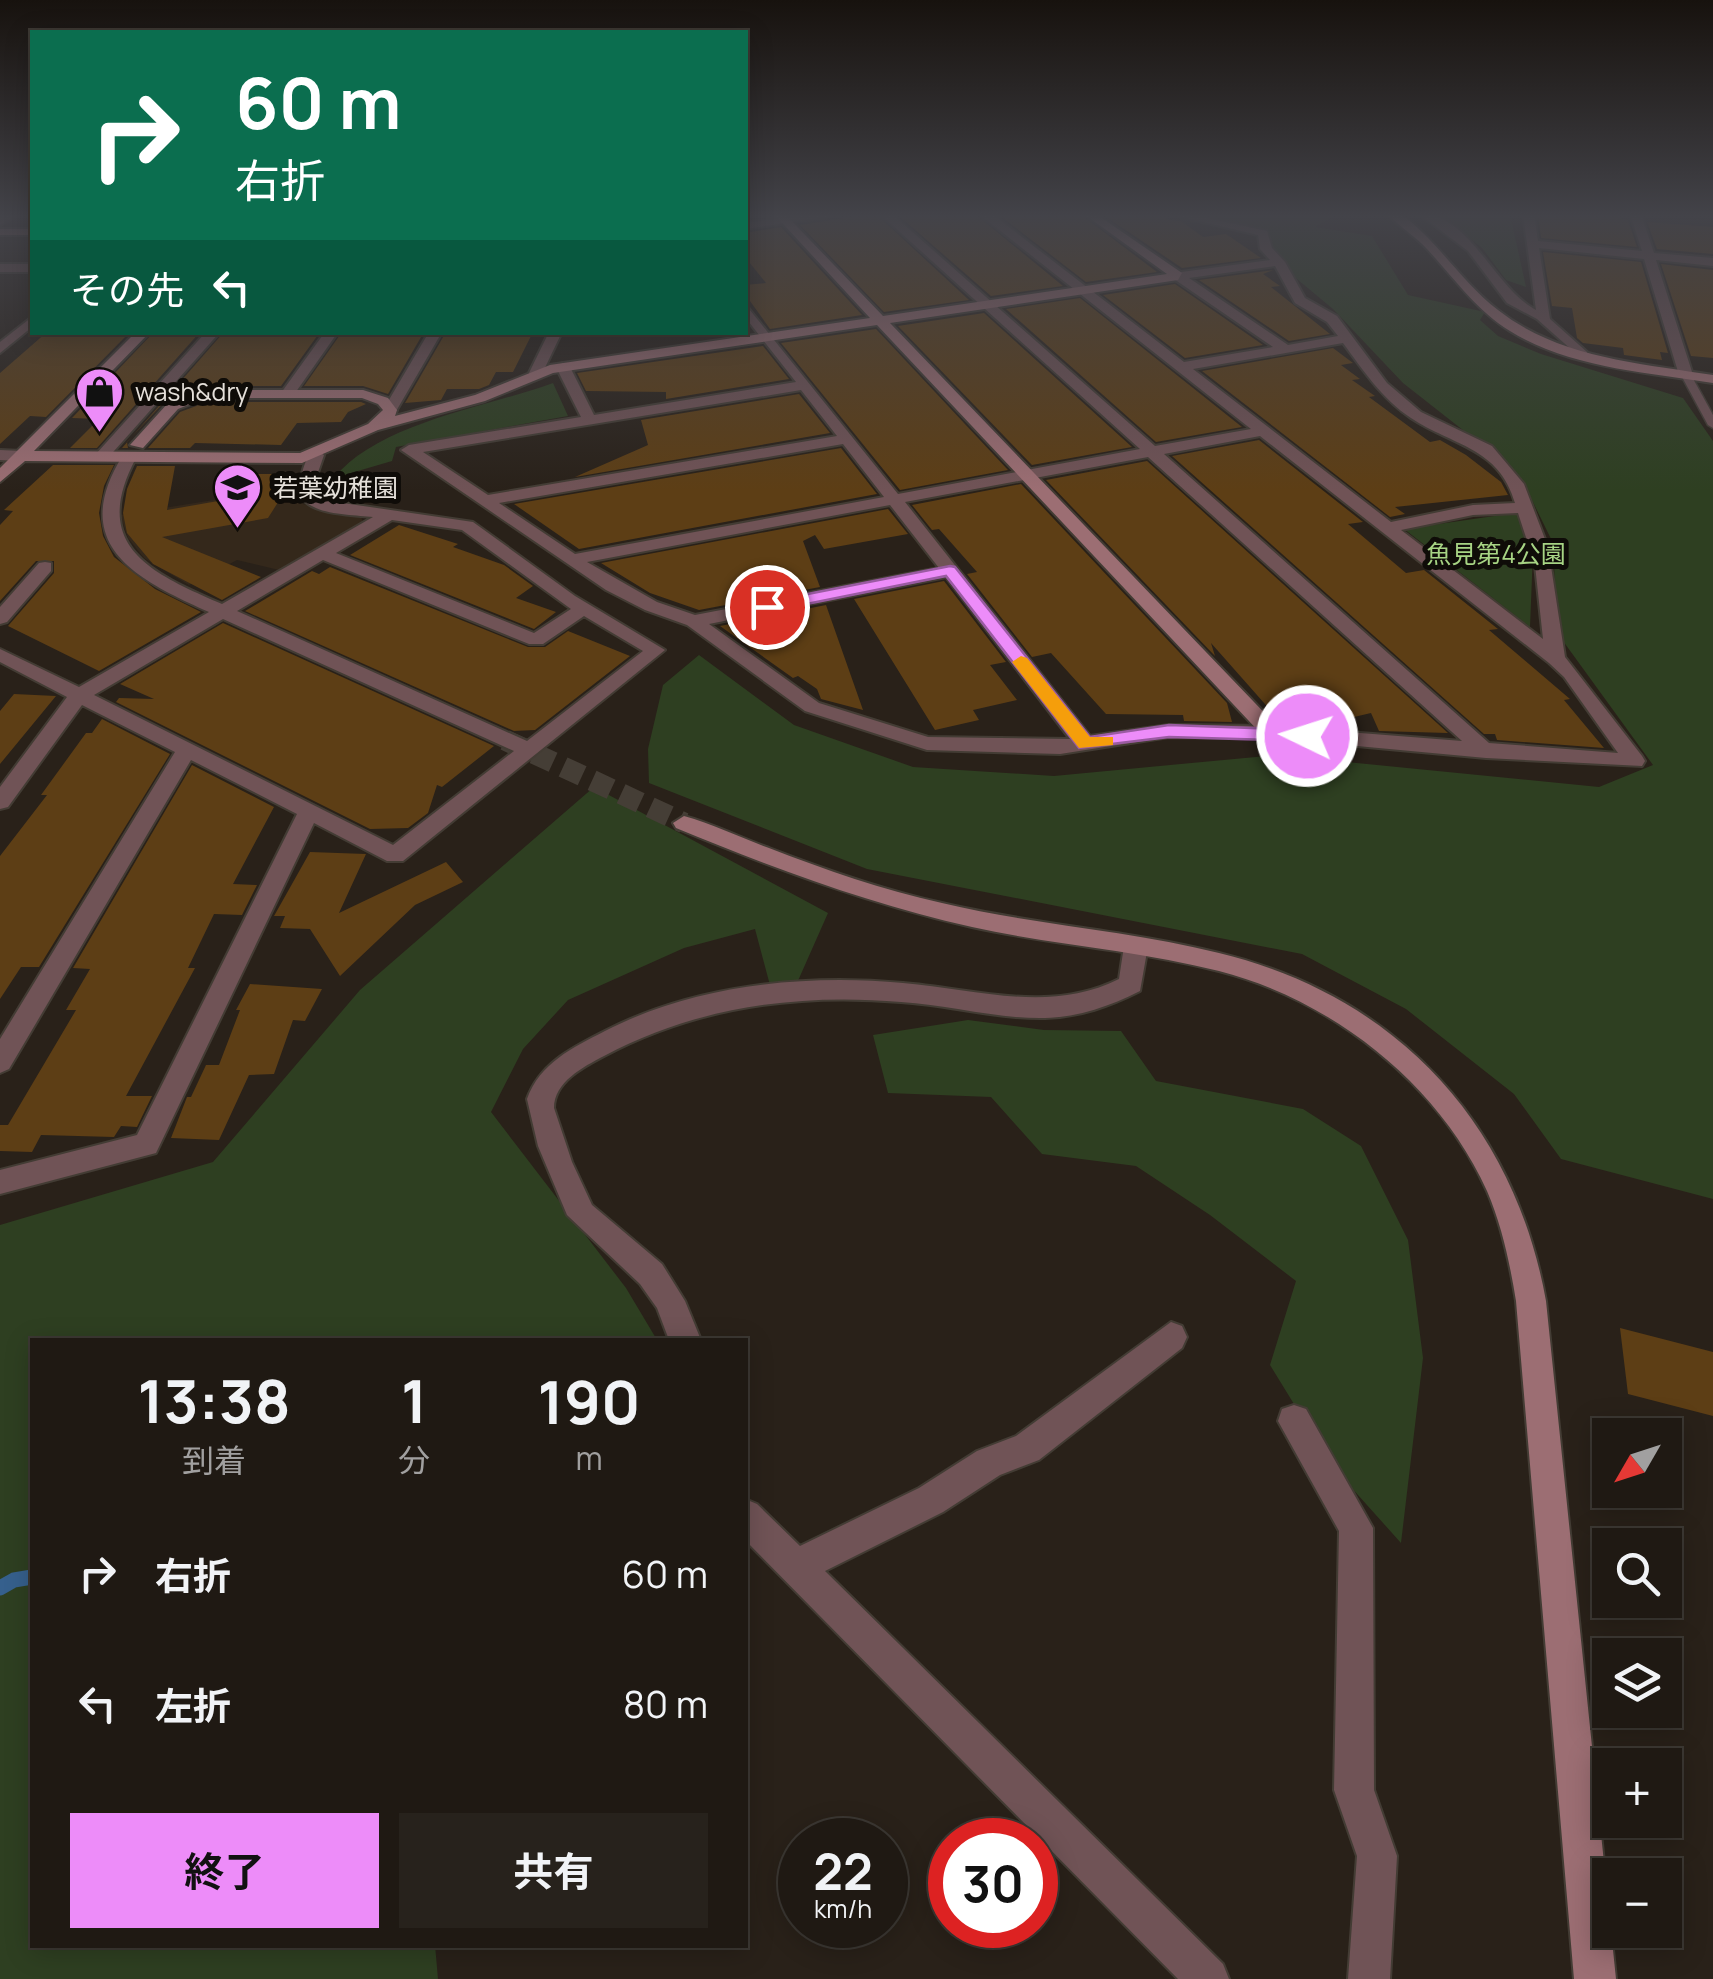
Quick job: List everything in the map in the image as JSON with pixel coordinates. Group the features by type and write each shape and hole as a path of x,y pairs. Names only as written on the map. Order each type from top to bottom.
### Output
{"street":[{"path":"867,306 1271,732"},
{"path":"373,427 480,398 536,373 563,367 972,306"},
{"path":"991,306 1486,751"},
{"path":"805,385 409,450 574,560 651,606 694,621 812,707 927,743 1060,747 1169,731 1271,732 1634,761 1571,673 1556,660 1104,306"},
{"path":"1222,306 1285,349"},
{"path":"1311,306 1332,319 1382,386 1416,415 1487,449 1518,486 1524,508 1541,538 1546,620 1556,660"},
{"path":"1490,306 1506,323 1546,344 1582,355 1713,380"},
{"path":"1515,306 1544,317 1582,355"},
{"path":"1542,306 1544,317"},
{"path":"1665,306 1686,375"},
{"path":"748,312 1086,744"},
{"path":"0,349 30,324"},
{"path":"0,477 141,335"},
{"path":"101,457 211,335"},
{"path":"288,393 330,335"},
{"path":"0,455 101,457 133,452 296,459 316,455 389,415 434,335"},
{"path":"536,373 555,335"},
{"path":"1181,367 1345,340"},
{"path":"563,367 589,419"},
{"path":"390,410 363,394 214,393 185,400 165,412 133,452 110,492 112,535 122,552 154,580 529,750"},
{"path":"574,560 1263,431"},
{"path":"484,501 847,438"},
{"path":"0,654 394,856 656,650 583,608 466,526 328,507 312,500 306,484 316,455"},
{"path":"1387,528 1473,510 1524,508"},
{"path":"0,802 78,694 390,514"},
{"path":"322,553 536,640 583,608"},
{"path":"0,618 45,568"},
{"path":"694,621 950,570"},
{"path":"0,1062 187,750"},
{"path":"0,1182 146,1144 309,812"},
{"path":"684,823 818,878 894,901 1229,964 1292,986 1384,1043 1431,1087 1458,1120 1496,1180 1521,1246 1531,1301 1595,1979"},
{"path":"684,1338 677,1313 659,1281 581,1213 551,1141 539,1104 546,1086 570,1062 648,1023 736,996 829,989 904,992 1014,1009 1062,1009 1099,1000 1131,984 1136,946"},
{"path":"793,1568 932,1500 989,1462 1027,1448 1171,1336"},
{"path":"1294,1421 1356,1528 1354,1790 1377,1856 1368,1979"},
{"path":"748,1519 1208,1979"}],"lane":[{"path":"1686,375 1713,424"}],"shaded area":[{"name":"若葉幼稚園","path":"295,487 303,504 361,516 363,523 279,570 237,560 189,585 144,558 128,538 120,515"}],"green space":[{"path":"1330,306 1459,306 1485,312 1480,320 1498,336 1541,354 1683,398 1713,441 1713,1199 1561,1159 1514,1094 1406,1009 1302,954 867,869 649,783 648,749 663,685 699,655 794,725 913,767 1054,776 1276,755 1599,787 1653,765 1555,630 1554,545 1525,486 1501,460 1403,383"},
{"path":"553,383 568,416 396,447 392,461 334,478 353,459 405,430"},
{"name":"魚見第4公園","path":"1522,512 1533,552 1530,627 1404,529"},
{"path":"594,787 828,913 797,983 771,989 755,929 684,948 568,1000 523,1049 491,1112 626,1288 656,1338 30,1338 30,1948 435,1948 438,1979 0,1979 0,1225 213,1162 360,990"},
{"path":"968,1020 1044,1030 1121,1031 1156,1081 1303,1109 1361,1146 1408,1240 1423,1358 1401,1543 1332,1466 1270,1365 1296,1281 1210,1215 1136,1166 1042,1154 991,1097 888,1093 873,1035"}],"building":[{"path":"754,306 854,306 862,315 770,329"},
{"path":"879,306 924,306 884,312"},
{"path":"1090,306 1242,427 1156,442 1006,309"},
{"path":"1118,306 1207,306 1263,345 1185,358"},
{"path":"1238,306 1295,306 1330,334 1289,341"},
{"path":"1556,306 1654,306 1668,353 1660,352 1662,360 1624,355 1623,348 1583,343 1577,338 1572,308"},
{"path":"1675,306 1713,306 1713,358 1691,356"},
{"path":"984,313 1132,447 1032,465 898,326"},
{"path":"876,329 1008,470 900,490 781,343"},
{"path":"44,335 127,335 46,417 30,416 0,444 0,373"},
{"path":"151,335 197,335 97,448 70,448 99,419 72,418"},
{"path":"221,335 318,335 281,386 204,386 167,399 132,437"},
{"path":"340,335 422,335 388,394 363,386 304,386"},
{"path":"444,335 532,335 513,372 496,372 489,385 479,389 447,389 441,400 405,403"},
{"path":"763,346 789,379 666,399 666,392 586,391 577,373"},
{"path":"1333,348 1353,363 1341,365 1360,379 1352,380 1375,396 1369,397 1430,442 1440,440 1466,455 1501,482 1508,495 1395,507 1405,514 1390,517 1202,371"},
{"path":"799,394 830,433 575,477 648,445 641,420"},
{"path":"207,402 366,404 348,412 341,422 297,423 281,445 195,443 190,448 148,448 180,412"},
{"path":"1259,440 1363,522 1348,524 1406,573 1424,570 1498,629 1489,630 1570,699 1564,700 1604,748 1497,740 1495,734 1484,734 1172,456"},
{"path":"841,448 877,494 579,549 514,504"},
{"path":"1147,461 1448,733 1379,731 1371,713 1320,725 1309,714 1279,720 1211,643 1215,656 1046,480"},
{"path":"53,465 114,465 104,486 99,513 103,536 114,557 155,589 201,612 99,671 8,626 54,573 54,561 36,561 0,601 0,525 13,511 4,510"},
{"path":"137,466 175,466 167,510 235,498 251,474 296,474 268,518 162,537 261,577 222,600 153,564 127,533 123,513 127,489"},
{"path":"1021,484 1227,703 1232,722 1184,721 1183,715 1106,714 1051,653 1032,657 967,574 977,572 939,529 932,530 912,505"},
{"path":"888,509 908,534 824,549 815,535 803,541 820,587 699,610 650,593 601,563"},
{"path":"399,525 458,544 453,547 504,565 533,586 516,598 556,612 534,629 350,555"},
{"path":"330,567 528,647 545,647 568,631 630,656 535,730 514,731 245,611 312,571 319,574"},
{"path":"944,581 1006,662 990,665 1017,700 973,710 979,720 935,730 854,599"},
{"path":"826,605 863,710 821,699 817,689 798,676 793,678 720,626"},
{"path":"223,623 494,746 442,787 437,785 428,813 408,828 370,829 116,702 119,698 154,699 120,684"},
{"path":"14,694 56,696 0,764 0,711"},
{"path":"102,719 170,754 39,967 21,967 0,999 0,856 47,795 41,795 86,733 92,733"},
{"path":"192,765 274,807 233,884 257,885 242,915 214,914 188,968 195,968 126,1096 152,1096 137,1127 121,1126 114,1137 41,1135 32,1152 0,1151 0,1125 8,1125 76,1010 66,1010 90,969 73,968"},
{"path":"310,852 366,854 339,913 446,862 463,882 415,905 340,976 310,929 280,928 285,916 274,916"},
{"path":"250,984 322,989 305,1021 293,1020 274,1074 249,1075 219,1140 171,1138 187,1097 191,1097 206,1065 219,1065 240,1010 236,1010"},
{"path":"1620,1328 1713,1352 1713,1416 1628,1394"}],"waterway":[{"path":"0,1588 30,1577"}],"tunnel":[{"path":"505,740 684,823"}],"slow traffic":[{"path":"1021,662 1086,744 1106,741"}],"place":[{"name":"wash&dry","path":"100,434"},
{"name":"若葉幼稚園","path":"238,530"}],"route":[{"path":"767,607 950,570 1086,744 1169,731 1307,736"}]}
